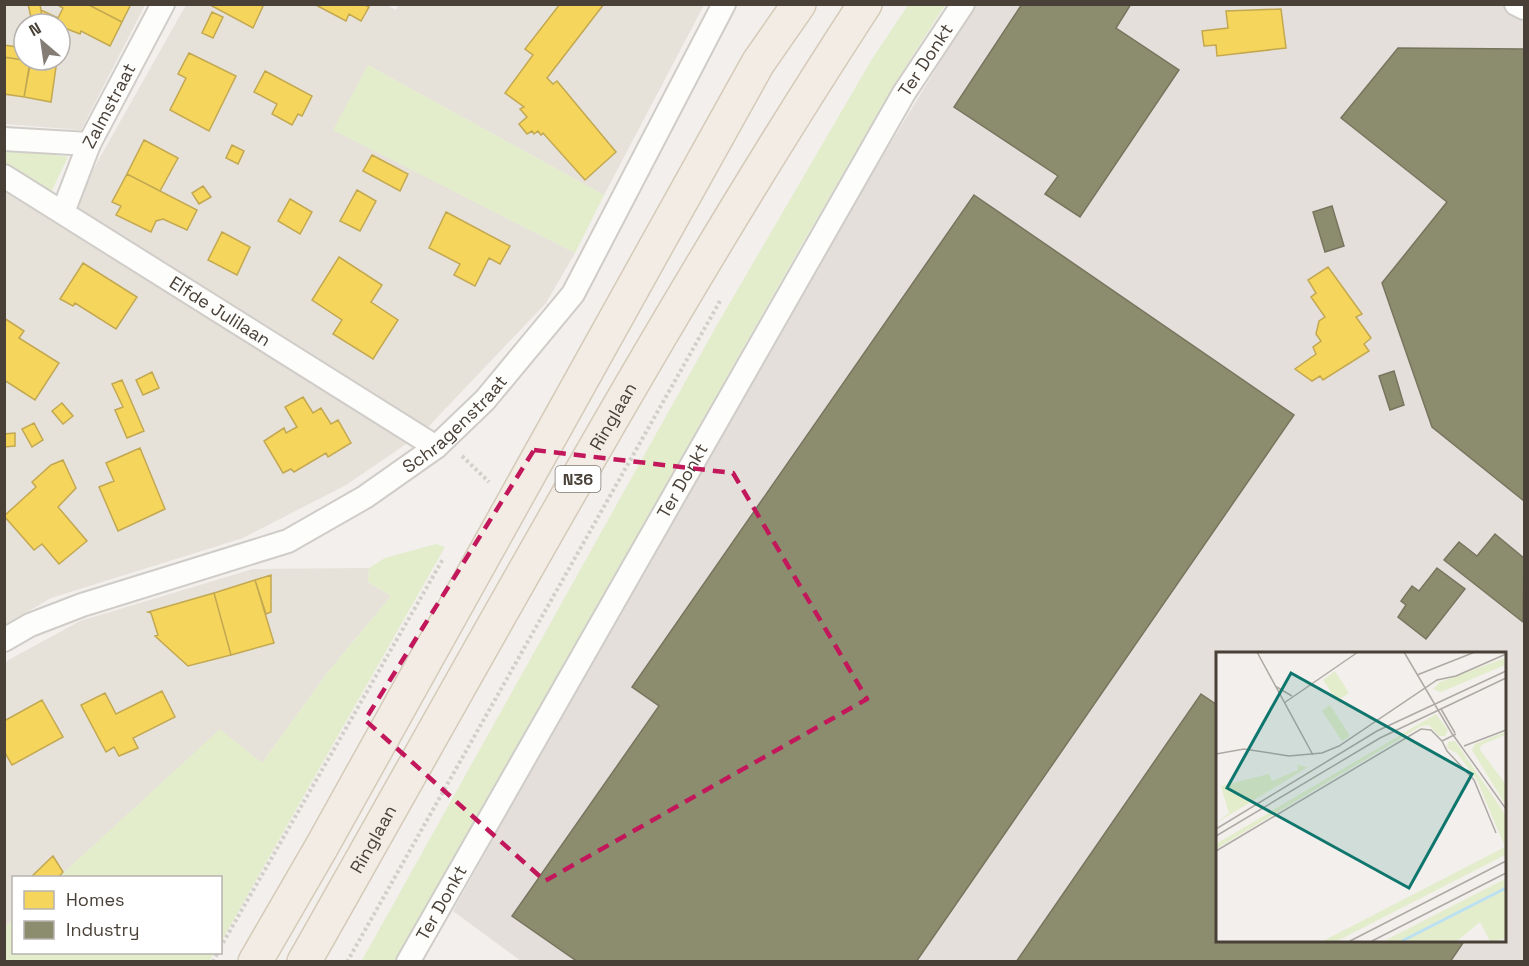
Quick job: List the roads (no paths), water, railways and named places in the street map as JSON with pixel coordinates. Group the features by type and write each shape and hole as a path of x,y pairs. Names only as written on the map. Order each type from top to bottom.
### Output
{"main road":[{"name":"N36","path":"255,962 321,848 758,63 799,4"},
{"name":"Ringlaan","path":"304,962 581,473 706,259 865,4"}],"street":[{"name":"Zalmstraat","path":"63,212 89,144 163,4"},
{"name":"Schragenstraat","path":"4,640 30,625 82,605 288,541 365,497 441,443 485,400 573,294 724,4"},
{"name":"Ter Donkt","path":"408,962 904,93 963,4"},
{"path":"1516,4 1524,8"},
{"path":"4,139 89,144"},
{"name":"Elfde Julilaan","path":"4,176 441,443"}]}
